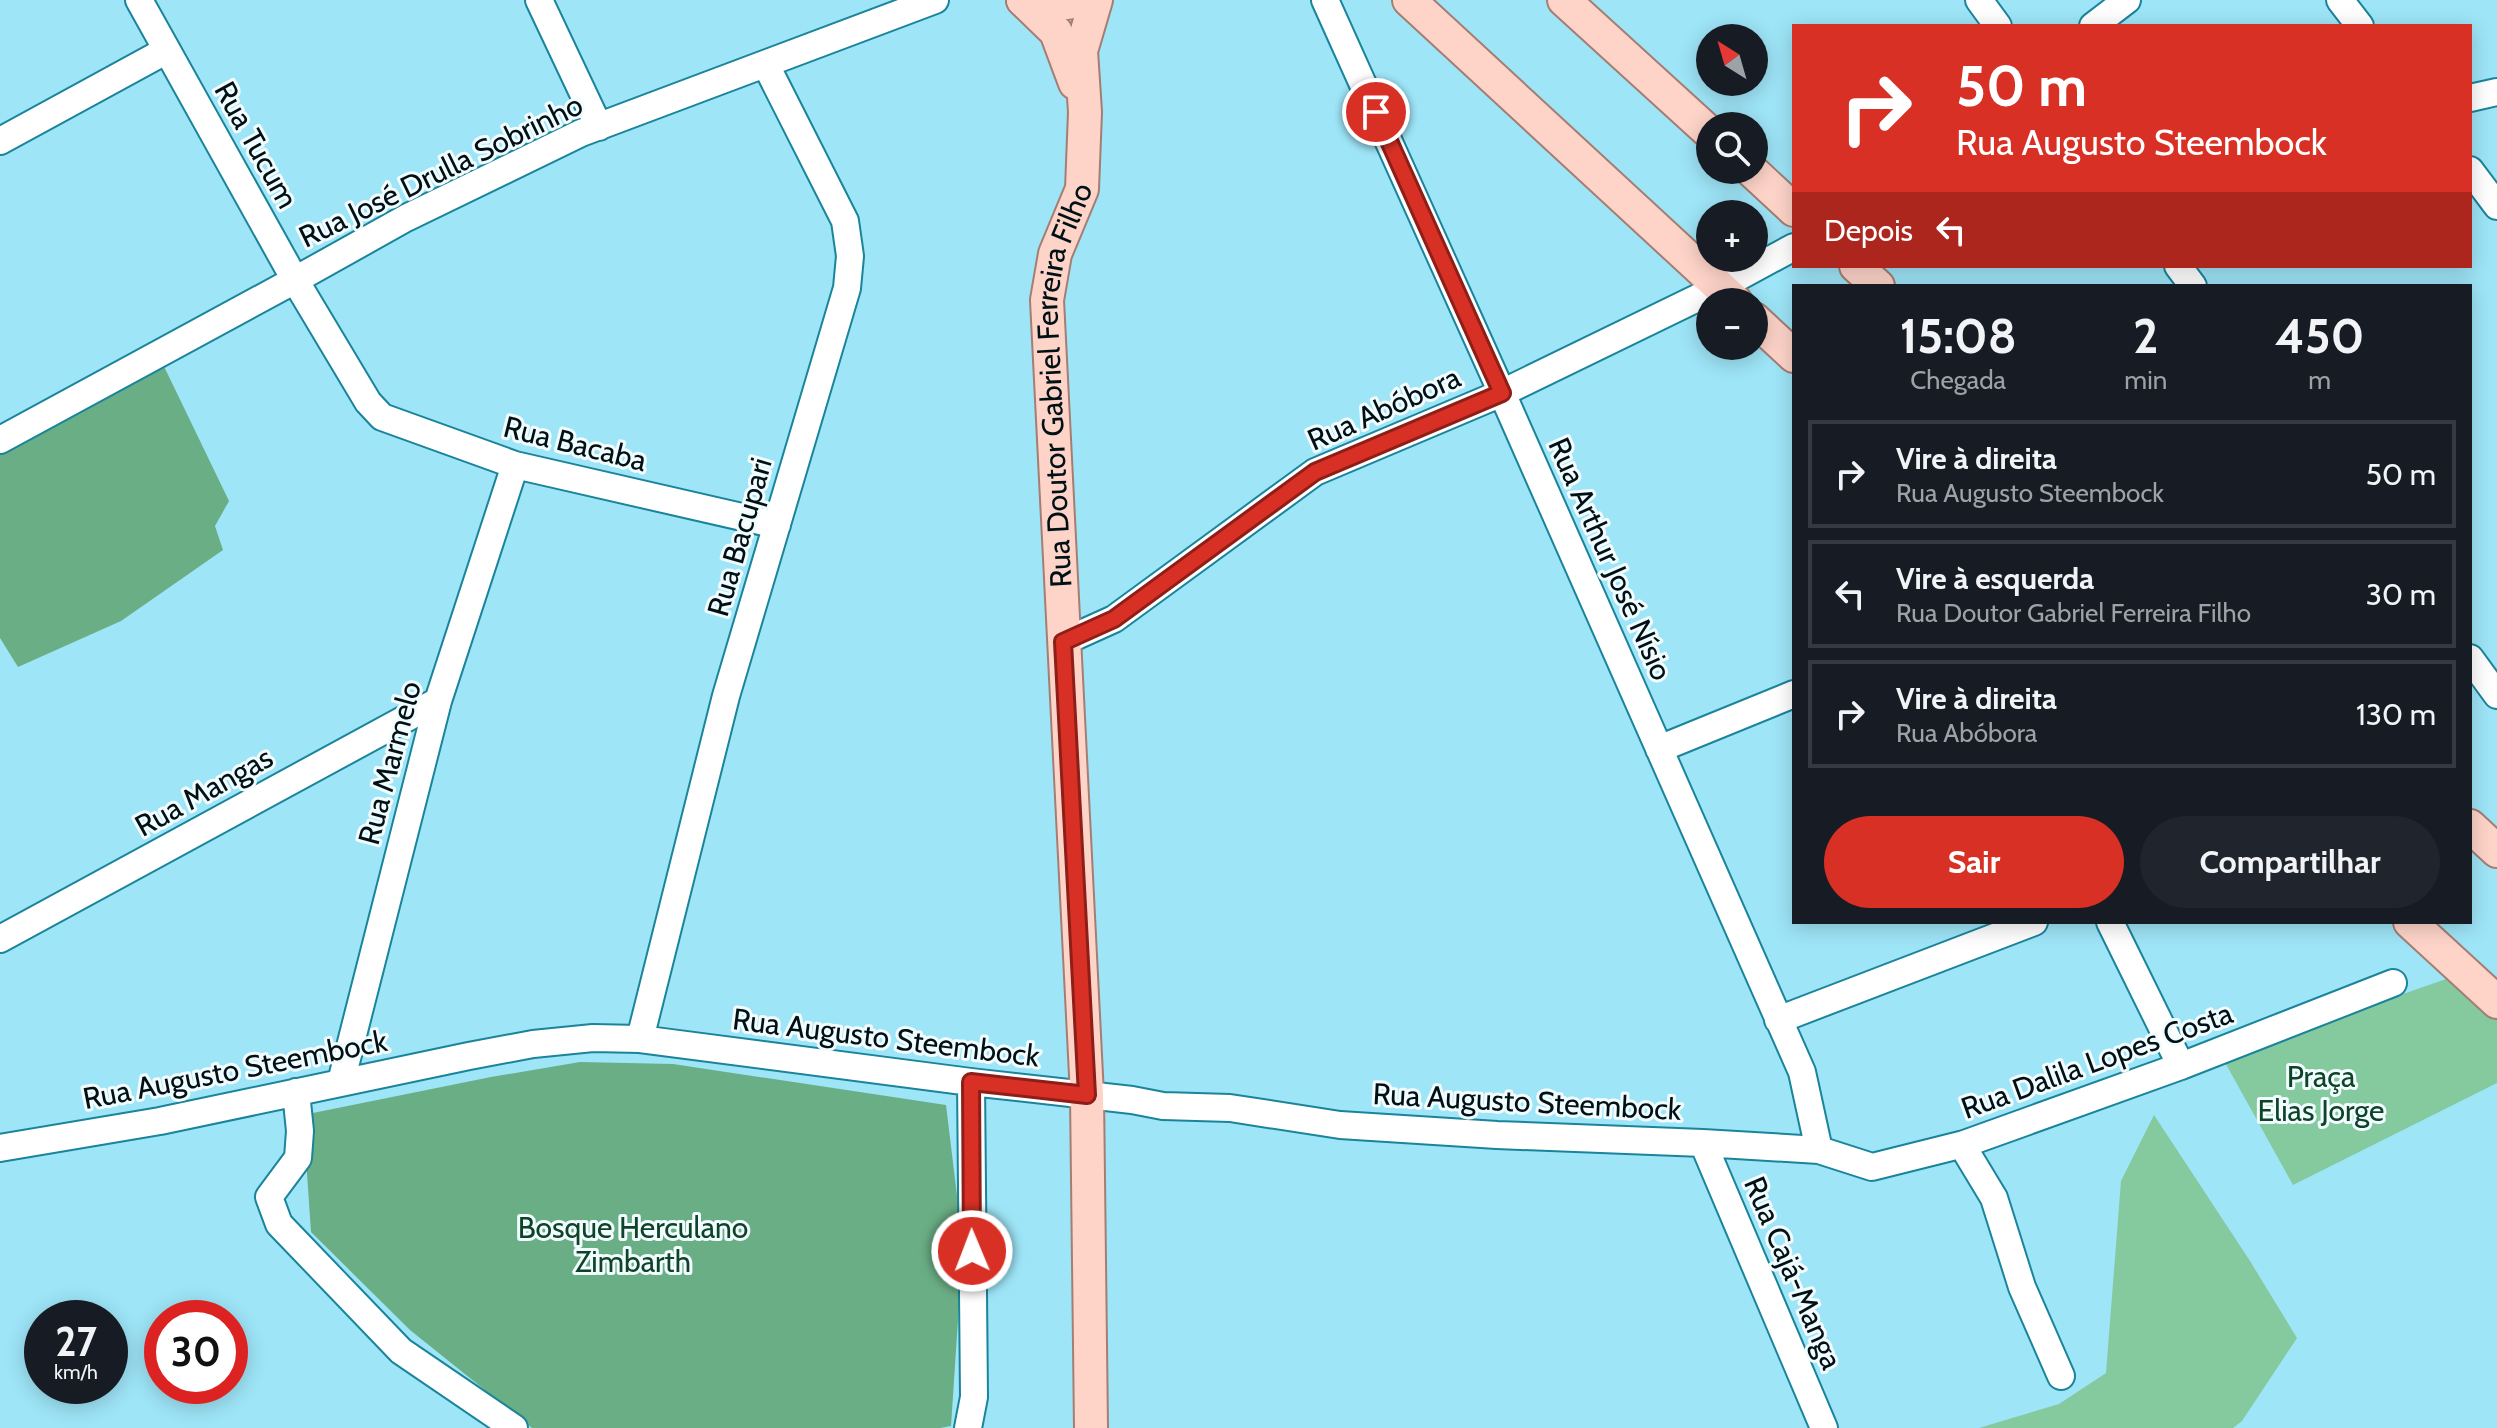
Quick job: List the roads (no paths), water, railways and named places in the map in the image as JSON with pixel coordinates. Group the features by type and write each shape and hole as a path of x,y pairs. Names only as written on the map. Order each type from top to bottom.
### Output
{"main road":[{"path":"1023,0 1042,5 1062,5 1080,0"},
{"name":"Rua Doutor Gabriel Ferreira Filho","path":"1023,0 1056,32 1085,112"},
{"name":"Rua Doutor Gabriel Ferreira Filho","path":"1091,1428 1087,1095 1047,300 1055,254 1082,189 1085,112 1081,51 1096,0"},
{"path":"1409,0 1720,288"},
{"path":"1564,0 1696,120"},
{"path":"1766,184 1792,208"},
{"path":"1858,268 1876,284"},
{"path":"1768,332 1792,354"},
{"path":"2472,828 2497,851"},
{"path":"2412,924 2497,1002"}],"street":[{"name":"Rua Tucum","path":"139,0 295,280 368,402"},
{"path":"539,0 599,127"},
{"name":"Rua José Drulla Sobrinho","path":"0,440 406,218 581,133 932,0"},
{"name":"Rua Arthur José Nísio","path":"1325,0 1802,1072 1819,1150"},
{"path":"1979,0 1997,24"},
{"path":"2096,24 2127,0"},
{"path":"2340,0 2358,24"},
{"path":"0,141 167,50"},
{"name":"Rua Bacupari","path":"640,1039 726,696 847,288 850,256 845,221 766,65"},
{"path":"2472,98 2497,92"},
{"path":"2472,173 2497,206"},
{"name":"Rua Abóbora","path":"1738,288 1792,248"},
{"name":"Rua Abóbora","path":"1063,642 1114,619 1315,472 1696,309"},
{"name":"Rua Bacaba","path":"368,402 382,417 515,465 777,525"},
{"name":"Rua Marmelo","path":"341,1082 438,701 515,465"},
{"path":"2472,661 2497,695"},
{"path":"1659,749 1792,695"},
{"name":"Rua Mangas","path":"0,939 438,701"},
{"path":"1778,1020 2029,924"},
{"path":"2111,924 2181,1066"},
{"name":"Rua Dalila Lopes Costa","path":"1819,1150 1872,1167 1964,1144 2181,1066 2393,983"},
{"name":"Rua Augusto Steembock","path":"0,1148 160,1121 533,1044 593,1038 640,1039 1163,1106 1230,1108 1340,1125 1819,1150"},
{"path":"968,1428 974,1397 971,1082"},
{"path":"296,1092 300,1131 298,1158 269,1197 279,1224 401,1351 514,1428"},
{"name":"Rua Cajá-Manga","path":"1703,1143 1824,1428"},
{"path":"1964,1144 1994,1198 2022,1287 2061,1376"}],"park label":[{"name":"Praça Elias Jorge","path":"2321,1094"},
{"name":"Bosque Herculano Zimbarth","path":"633,1245"}]}
